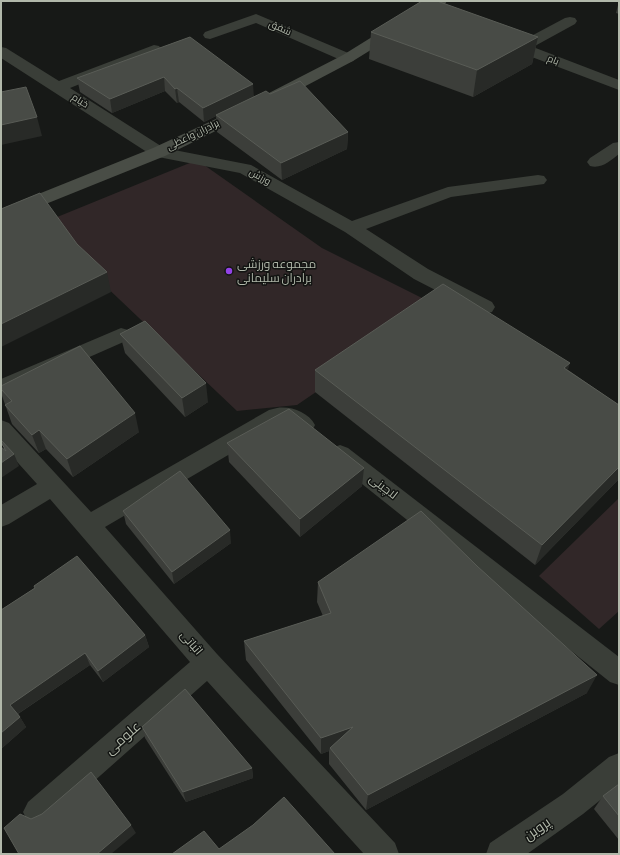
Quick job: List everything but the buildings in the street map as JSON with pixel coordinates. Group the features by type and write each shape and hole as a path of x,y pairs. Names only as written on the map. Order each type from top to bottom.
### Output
{"main road":[{"name":"برادران واعظی","path":"1,216 159,152 298,85 348,58 440,1"}],"street":[{"path":"420,12 442,20"},
{"name":"شفق","path":"210,35 256,18 348,58"},
{"path":"521,48 570,21"},
{"name":"بام","path":"492,38 619,85"},
{"path":"58,88 154,49"},
{"name":"خیام","path":"1,51 159,152"},
{"path":"596,162 619,147"},
{"name":"ورزش","path":"159,152 245,169 351,228 421,274 485,307"},
{"path":"351,228 448,192 538,180"},
{"path":"1,388 121,335"},
{"name":"لاچینی","path":"88,525 277,416 287,414 295,418 619,673"},
{"name":"اثباتی","path":"1,429 88,525 208,663 384,854"},
{"path":"1,517 52,486"},
{"name":"علومی","path":"38,812 208,663"},
{"name":"پروین","path":"501,854 573,804 619,768"}],"shaded area":[{"name":"مجموعه ورزشی برادران سلیمانی","path":"197,160 322,248 440,307 297,405 237,411 40,224"},
{"path":"619,498 619,611 599,629 539,576"}],"place":[{"name":"مجموعه ورزشی برادران سلیمانی","path":"229,271"}]}
